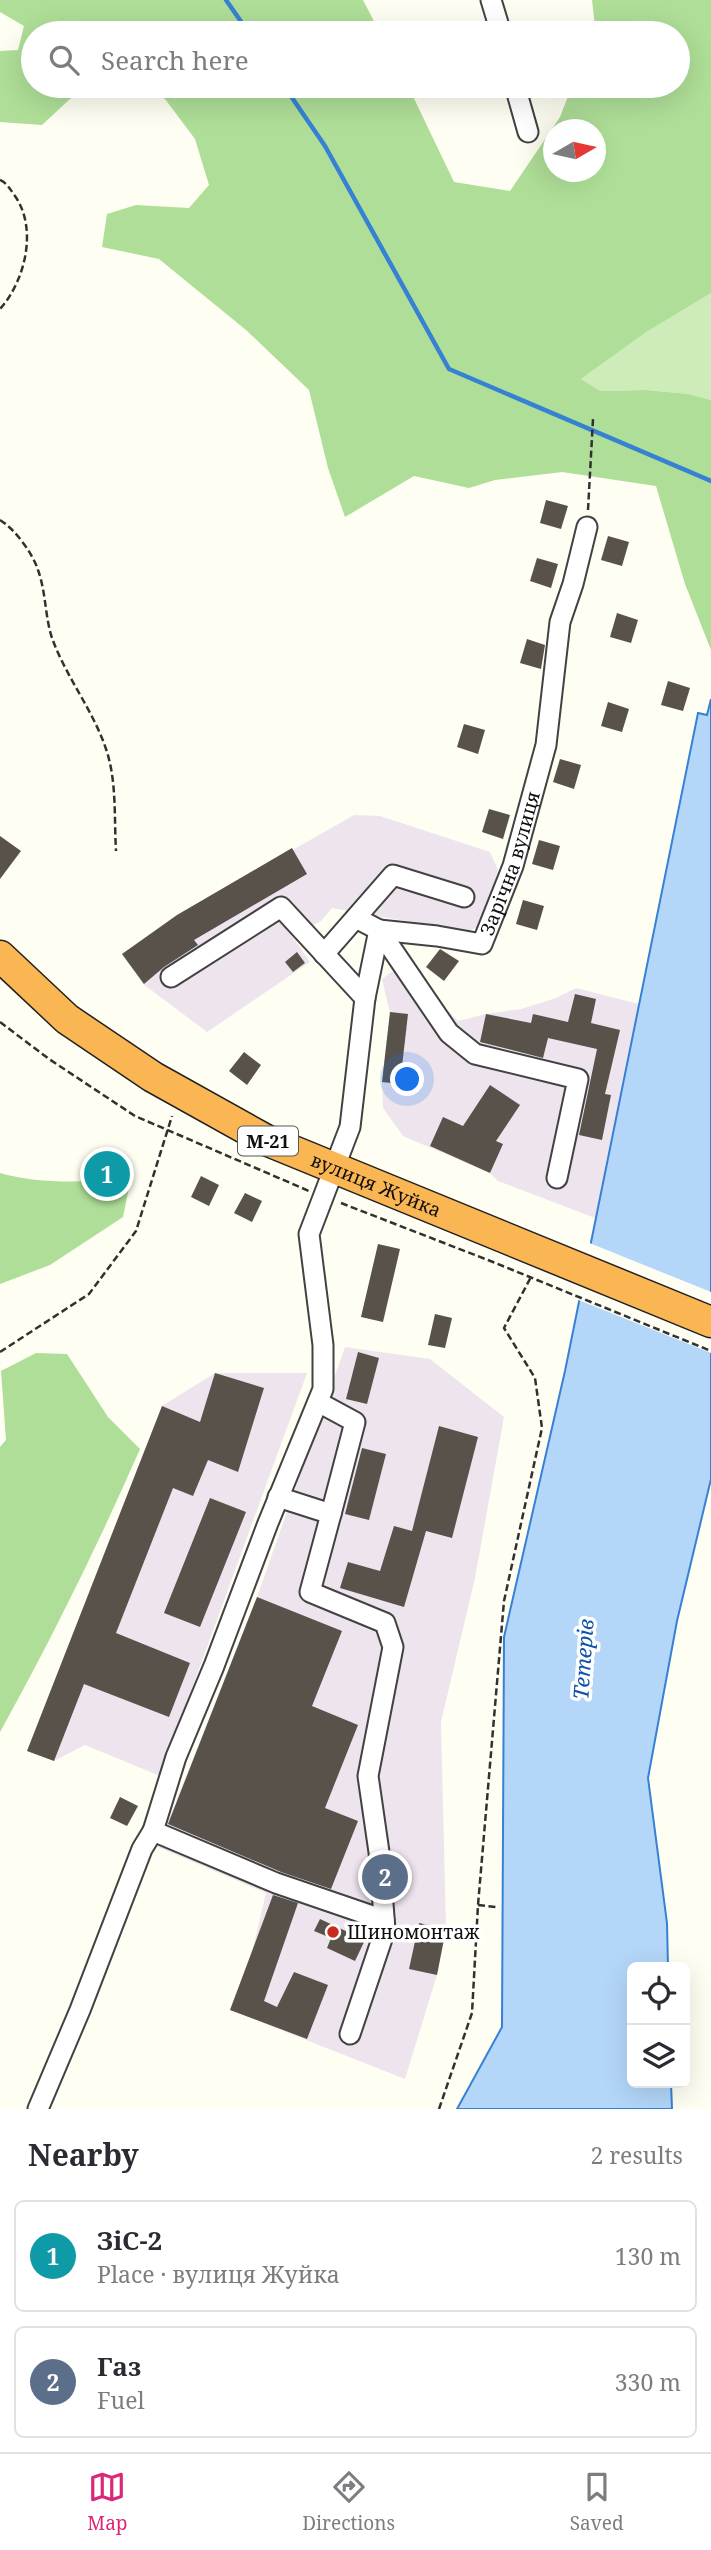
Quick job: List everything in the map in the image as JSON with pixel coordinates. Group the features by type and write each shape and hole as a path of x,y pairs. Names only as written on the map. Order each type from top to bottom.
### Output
{"highway":[{"name":"вулиця Жуйка","path":"0,956 67,1018 153,1077 266,1140 711,1322"}],"street":[{"path":"491,0 497,21"},
{"path":"518,98 528,132"},
{"name":"Зарічна вулиця","path":"379,930 482,944 513,866 546,746 560,622 573,584 587,527"},
{"path":"324,954 393,875 464,897"},
{"path":"172,977 281,907 365,998"},
{"path":"356,918 379,930 449,1033 475,1054 578,1079 557,1178"},
{"path":"38,2109 80,2010 142,1849 153,1831 176,1757 323,1389 323,1345 309,1234 350,1127 365,998 379,930"},
{"path":"318,1402 355,1422 310,1592 385,1623 393,1647 368,1776 379,1852 385,1930 350,2034"},
{"path":"278,1497 331,1514"},
{"path":"153,1831 276,1883 384,1920"}],"path":[{"path":"0,180 5,182 23,208 27,249 13,294 0,309"},
{"path":"587,527 593,419"},
{"path":"0,520 12,527 38,569 52,637 106,750 113,782 116,851"},
{"path":"0,1022 48,1059 135,1116 324,1196 711,1351"},
{"path":"0,1352 89,1294 136,1231 172,1116"},
{"path":"439,2109 471,2013 504,1601 542,1428 535,1378 504,1328 531,1277"},
{"path":"478,1905 496,1907"}],"shaded area":[{"path":"354,815 380,816 490,852 498,870 482,925 467,932 332,908 321,921 292,936 310,962 207,1032 143,984 122,954 196,905"},
{"path":"402,964 458,1021 521,1009 556,998 576,988 643,1005 595,1218 498,1181 490,1173 403,1136 383,1108 382,1082 390,1013 382,979"},
{"path":"345,1347 430,1359 504,1417 475,1578 441,1722 446,1929 437,1975 405,2079 230,2010 251,1956 266,1893 158,1847 257,1597"},
{"path":"215,1373 307,1373 160,1776 85,1745 54,1761 27,1751 162,1406"}],"green space":[{"path":"0,0 363,0 374,21 21,21 21,24 0,12"},
{"path":"592,0 711,0 711,293 645,333 581,379 600,391 646,390 689,394 711,400 711,650 685,584 656,486 562,472 495,480 469,488 414,476 345,517 328,468 309,390 246,330 159,259 102,247 107,214 136,205 189,208 209,185 195,139 163,98 414,98 454,182 510,191 543,142 543,182 606,182 606,119 559,119 567,98 690,98 690,21 594,21"},
{"path":"21,38 21,98 71,98 42,125 0,122 0,51 18,50"},
{"path":"711,293 711,400 689,394 646,390 599,391 581,379 645,333"},
{"path":"0,1173 49,1181 131,1178 123,1217 50,1265 0,1284"},
{"path":"36,1353 67,1354 108,1417 140,1449 73,1592 0,1732 0,1447 6,1440 1,1371"}],"water":[{"name":"Тетерів","path":"711,699 711,1479 677,1621 648,1778 667,1923 668,1962 627,1962 627,2088 671,2088 672,2109 457,2109 502,2027 504,1637 565,1371 698,713 707,715"}],"pier":[{"path":"587,1242 711,1292 711,1353 576,1299"}],"building":[{"path":"546,500 568,506 561,529 540,523"},
{"path":"608,536 629,542 622,566 601,560"},
{"path":"537,558 558,564 551,588 530,581"},
{"path":"617,613 638,620 631,643 610,637"},
{"path":"527,639 545,645 541,669 520,663"},
{"path":"668,681 690,688 683,711 661,705"},
{"path":"608,702 629,709 622,732 601,726"},
{"path":"464,724 485,730 478,754 457,747"},
{"path":"560,759 581,765 574,789 553,782"},
{"path":"489,809 510,815 503,839 482,832"},
{"path":"0,836 21,851 0,879"},
{"path":"539,840 560,846 553,870 532,864"},
{"path":"292,848 307,874 194,940 198,945 144,984 122,954 177,915"},
{"path":"523,900 544,906 537,930 516,924"},
{"path":"440,949 459,961 444,981 426,967"},
{"path":"297,952 305,963 293,972 285,962"},
{"path":"575,994 596,999 591,1023 620,1030 605,1094 611,1095 602,1140 579,1135 597,1049 548,1038 543,1058 480,1042 486,1014 531,1023 533,1014 568,1022"},
{"path":"390,1012 408,1014 400,1084 382,1082"},
{"path":"244,1052 261,1065 247,1085 229,1071"},
{"path":"490,1085 520,1105 496,1141 503,1144 490,1173 430,1146 443,1117 463,1126"},
{"path":"201,1176 219,1185 209,1206 191,1197"},
{"path":"245,1193 262,1201 252,1222 234,1213"},
{"path":"378,1244 400,1249 383,1322 361,1317"},
{"path":"435,1314 452,1318 445,1348 428,1345"},
{"path":"358,1352 379,1358 367,1404 346,1399"},
{"path":"215,1373 264,1388 238,1472 208,1460 193,1496 173,1488 116,1633 190,1663 169,1717 84,1684 54,1761 27,1751 162,1406 200,1422"},
{"path":"439,1426 478,1437 452,1538 426,1531 404,1607 340,1588 348,1562 380,1571 394,1526 412,1531"},
{"path":"362,1448 386,1454 369,1520 345,1514"},
{"path":"210,1498 246,1512 200,1627 164,1613"},
{"path":"257,1597 342,1631 312,1706 358,1725 325,1808 358,1821 331,1889 281,1872 168,1824"},
{"path":"120,1797 138,1806 127,1826 110,1818"},
{"path":"273,1895 298,1903 264,2001 277,2007 294,1972 328,1985 307,2039 230,2010"},
{"path":"320,1919 365,1940 355,1961 327,1948 331,1938 314,1931"},
{"path":"419,1923 446,1929 437,1975 409,1969"}],"waterway":[{"path":"226,0 241,21"},
{"path":"292,98 325,146 449,369 711,481"}],"place":[{"name":"ЗіС-2","path":"107,1174"},
{"name":"Газ","path":"385,1877"},
{"name":"Шиномонтаж","path":"333,1932"}]}
